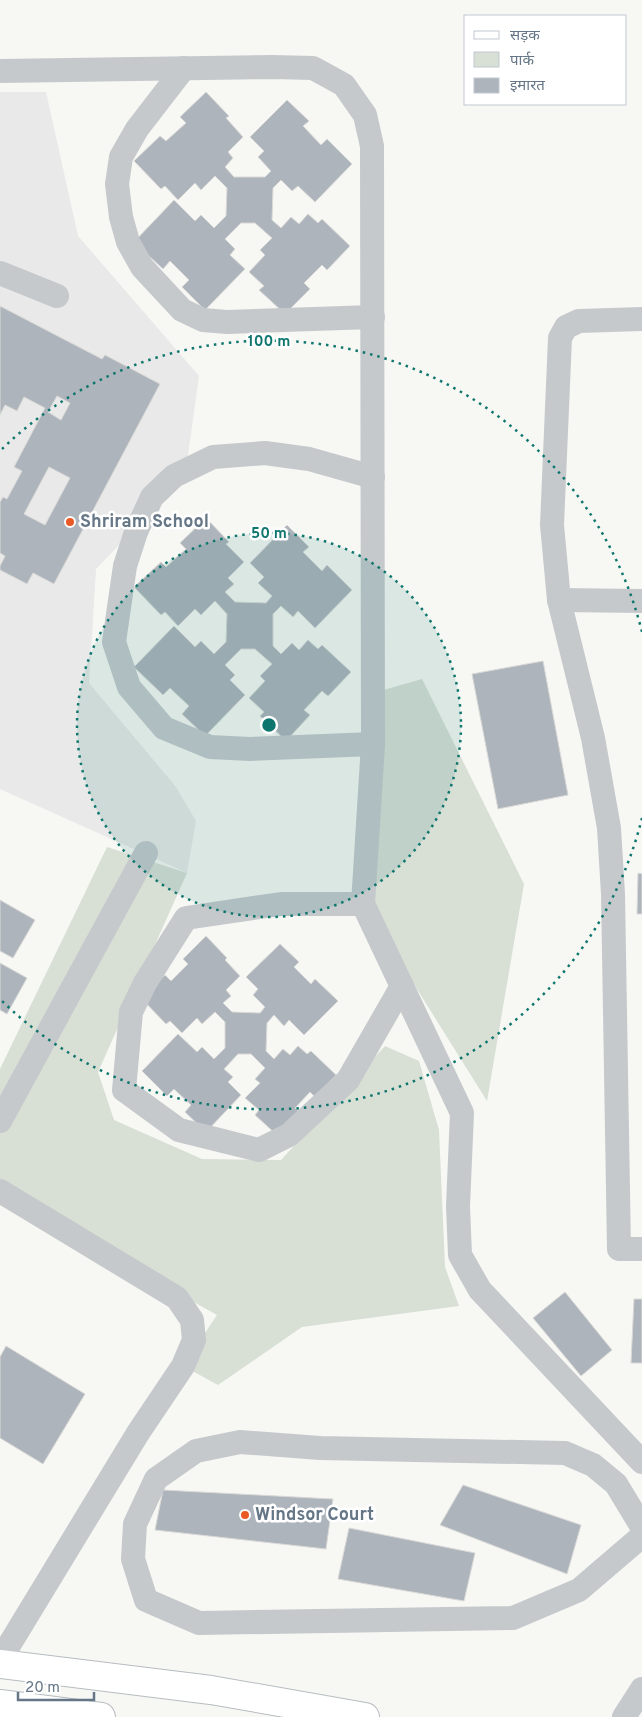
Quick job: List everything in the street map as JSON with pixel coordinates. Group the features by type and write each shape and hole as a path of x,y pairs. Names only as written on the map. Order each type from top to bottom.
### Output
{"street":[{"path":"0,71 272,66 313,68 344,85 365,115 372,146 373,744 363,904 462,1112 458,1206 460,1255 480,1290 642,1462"},
{"path":"184,68 137,129 121,157 117,184 121,217 128,242 142,267 182,310 203,320 226,322 373,317"},
{"path":"0,273 57,296"},
{"path":"642,320 579,321 566,327 560,338 552,525 559,600 593,738 610,828 613,894 619,1249 642,1249"},
{"path":"373,477 309,459 266,453 213,457 174,476 152,497 136,532 125,566 114,642 130,688 164,728 210,747 250,749 373,744"},
{"path":"559,600 642,601"},
{"path":"0,1120 146,853"},
{"path":"363,904 281,904 186,918 145,983 131,1012 124,1090 178,1130 259,1150 289,1135 348,1080 402,986"},
{"path":"0,1192 177,1298 192,1320 194,1340 183,1366 138,1433 0,1660"},
{"path":"642,1527 616,1484 593,1465 565,1453 320,1448 240,1442 196,1451 156,1479 135,1524 133,1559 146,1600 199,1623 513,1618 579,1590 642,1536"},
{"path":"0,1664 211,1690 365,1717"},
{"path":"624,1717 642,1689"},
{"path":"0,1704 62,1714 101,1717"}],"shaded area":[{"name":"Shriram School","path":"0,92 46,92 78,236 199,376 185,476 96,569 89,683 176,787 196,821 187,873 0,789"}],"green space":[{"path":"422,679 524,884 487,1101 375,922 373,693"},
{"path":"107,847 187,873 98,1072 114,1120 202,1159 281,1160 385,1046 419,1061 439,1130 445,1267 459,1306 302,1327 218,1385 183,1366 217,1315 0,1194 0,1069"}],"building":[{"path":"206,92 229,116 226,118 243,137 228,152 233,158 225,167 234,177 265,177 271,171 258,157 264,151 250,137 287,100 309,121 303,126 321,145 327,139 352,164 315,202 298,186 292,191 281,180 273,188 272,220 281,228 291,217 299,224 308,214 318,223 322,219 350,246 327,270 322,265 304,283 310,289 285,314 259,290 264,286 249,272 265,255 260,250 272,238 255,223 241,223 225,239 235,249 230,255 245,269 205,310 182,287 189,280 170,261 163,269 134,242 174,200 195,221 201,215 214,228 226,216 227,188 215,176 201,190 195,183 178,200 165,186 161,189 134,161 160,136 166,141 186,123 180,117"},
{"path":"0,306 102,359 105,355 160,384 54,584 33,573 27,584 0,570 5,556 0,553 0,502 3,497 7,499 22,471 14,467 45,408 24,397 17,411 5,405 0,415","holes":["57,396 70,403 61,420 48,412","49,467 70,478 45,525 24,514"]},
{"path":"206,518 229,542 226,544 244,562 228,578 234,584 225,592 235,602 266,603 272,596 258,583 264,577 250,563 287,525 309,547 303,552 322,571 327,565 352,590 315,628 298,611 293,617 281,606 273,614 273,646 281,654 292,643 299,650 308,640 318,649 322,645 351,672 328,696 322,691 304,710 310,715 286,741 260,716 264,712 249,698 265,681 260,676 272,664 255,649 241,649 225,665 235,675 230,680 245,695 205,736 182,714 189,706 170,688 163,695 134,667 174,626 195,647 201,641 214,654 226,642 227,614 215,601 201,615 195,609 178,626 165,612 161,615 134,587 161,562 166,567 186,549 180,543"},
{"path":"543,661 568,795 498,809 472,674"},
{"path":"638,873 642,874 642,914 637,914"},
{"path":"0,900 35,920 13,958 0,951"},
{"path":"206,936 227,958 225,960 240,976 226,990 231,996 223,1003 232,1012 260,1013 265,1007 253,995 258,989 246,977 280,944 299,962 294,967 311,984 315,979 338,1001 304,1035 289,1020 284,1026 274,1015 267,1023 266,1051 274,1059 283,1049 290,1055 298,1046 307,1054 311,1051 336,1075 315,1097 310,1092 295,1108 300,1113 278,1136 255,1115 259,1110 245,1098 260,1083 255,1079 265,1068 251,1054 238,1054 224,1069 233,1077 228,1082 241,1095 206,1132 185,1112 191,1105 174,1089 167,1096 142,1071 178,1034 197,1052 202,1047 214,1059 225,1048 225,1022 215,1012 202,1024 197,1018 182,1033 170,1021 166,1024 142,999 165,975 171,981 188,964 183,959"},
{"path":"0,963 27,978 7,1014 0,1010"},
{"path":"565,1292 612,1350 581,1376 533,1318"},
{"path":"634,1299 642,1299 642,1363 631,1363"},
{"path":"6,1346 85,1394 43,1464 0,1438 0,1357"},
{"path":"463,1485 581,1525 567,1574 440,1525"},
{"name":"Windsor Court","path":"163,1490 333,1499 326,1549 155,1530"},
{"name":"Windsor Court","path":"349,1528 475,1553 464,1601 338,1579"}],"place":[{"name":"Shriram School","path":"70,522"},
{"name":"Windsor Court","path":"245,1515"}]}
